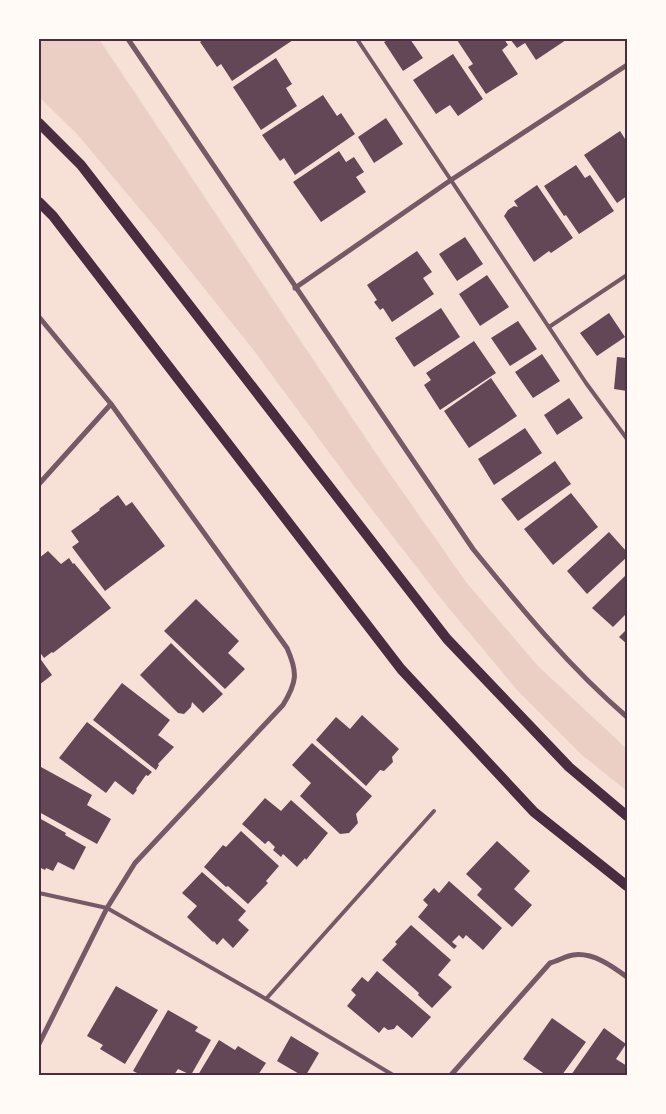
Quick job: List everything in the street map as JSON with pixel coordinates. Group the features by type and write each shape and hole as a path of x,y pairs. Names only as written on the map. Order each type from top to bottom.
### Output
{"main road":[{"path":"39,123 81,164 447,639 568,767 627,816"},
{"path":"39,202 53,216 401,669 534,812 627,886"}],"street":[{"path":"128,39 473,549 570,664 627,717"},
{"path":"295,288 451,180 627,65"},
{"path":"39,317 111,404 287,648 295,665 296,678 291,692 282,705 135,863 107,908 39,1044"},
{"path":"39,484 111,404"},
{"path":"451,1075 550,963 572,955 589,955 614,967 627,977"}],"lane":[{"path":"357,39 586,383 627,439"},
{"path":"549,327 627,275"},
{"path":"266,999 434,811"},
{"path":"39,893 107,908 266,999 393,1075"}],"shaded area":[{"path":"39,39 99,39 381,461 466,582 538,666 627,749 627,791 583,756 517,690 442,600 353,485 255,352 160,233 77,134 39,97"}],"building":[{"path":"204,39 293,40 232,81 221,64 217,67 200,42"},
{"path":"390,39 410,39 423,58 403,71 384,42"},
{"path":"504,39 508,45 502,50 518,74 486,94 468,67 473,64 457,40"},
{"path":"510,39 566,40 536,60 525,43 517,48"},
{"path":"453,54 483,99 458,116 450,105 436,114 413,80"},
{"path":"276,58 292,84 286,88 297,106 261,130 233,87"},
{"path":"323,95 337,116 341,113 355,134 295,175 284,158 280,161 262,135"},
{"path":"386,118 403,144 374,163 358,137"},
{"path":"620,131 627,142 627,196 617,203 584,155"},
{"path":"339,151 346,162 354,157 364,172 356,177 366,192 321,222 293,182"},
{"path":"576,165 585,178 590,175 614,211 579,234 566,215 564,216 544,186"},
{"path":"537,185 573,238 551,253 549,251 534,262 504,216 514,206 518,207 514,201"},
{"path":"465,237 483,264 457,281 439,254"},
{"path":"417,251 432,272 423,278 434,294 392,322 383,308 380,310 374,302 377,300 367,285"},
{"path":"487,275 509,307 480,326 459,294"},
{"path":"441,308 460,337 414,367 395,338"},
{"path":"609,313 625,337 597,356 580,333"},
{"path":"518,321 537,349 510,366 491,338"},
{"path":"474,341 496,373 440,410 424,385 431,380 426,373"},
{"path":"542,354 560,381 533,398 515,372"},
{"path":"617,357 627,358 627,391 614,389"},
{"path":"491,378 517,416 469,448 444,411"},
{"path":"569,398 583,418 557,435 544,415"},
{"path":"525,428 542,453 494,485 478,459"},
{"path":"555,461 571,484 518,521 501,499"},
{"path":"571,493 598,527 553,565 524,529"},
{"path":"118,495 126,506 132,502 165,546 105,591 72,547 79,542 71,531"},
{"path":"609,532 627,552 627,557 587,594 567,571"},
{"path":"48,551 61,564 69,558 111,608 44,658 39,651 39,558"},
{"path":"627,574 627,613 613,627 592,608"},
{"path":"196,599 239,641 228,653 245,669 225,689 164,631"},
{"path":"627,629 627,644 619,637"},
{"path":"171,643 223,694 203,713 192,702 191,707 184,714 178,713 140,675"},
{"path":"39,657 52,675 39,685"},
{"path":"122,683 170,720 158,735 174,747 158,764 156,770 93,720"},
{"path":"362,715 399,749 392,757 393,762 384,771 380,770 366,786 316,740 336,717 350,729"},
{"path":"87,722 152,772 148,776 146,775 133,795 115,781 106,793 59,758"},
{"path":"312,743 372,796 356,814 358,823 349,833 340,834 300,796 311,783 292,765"},
{"path":"41,767 92,795 87,805 111,819 97,844 39,812 39,770"},
{"path":"265,798 281,811 291,800 328,833 306,860 305,858 297,867 283,854 281,857 273,850 275,847 269,841 265,844 242,824"},
{"path":"39,818 86,847 74,870 58,862 53,871 39,867"},
{"path":"241,831 279,866 266,881 268,883 248,904 204,867 223,845 226,847"},
{"path":"497,841 530,871 514,889 532,905 512,927 477,895 482,889 466,874"},
{"path":"202,872 246,911 238,920 249,930 233,948 223,938 217,945 187,917 197,906 182,893"},
{"path":"449,881 502,928 483,950 466,935 463,939 459,935 452,942 457,946 454,949 418,917 428,905 423,900 434,888 439,893"},
{"path":"411,925 451,960 438,975 452,987 432,1008 418,995 419,993 382,960"},
{"path":"377,971 431,1017 412,1038 397,1025 394,1029 388,1030 384,1027 379,1033 347,1006 356,995 351,990 362,977 368,982"},
{"path":"116,986 158,1010 125,1064 100,1049 103,1045 87,1036"},
{"path":"168,1010 198,1027 195,1031 211,1040 191,1075 178,1069 174,1075 141,1075 133,1071"},
{"path":"552,1018 586,1042 562,1075 546,1075 523,1059"},
{"path":"604,1028 626,1044 616,1059 627,1066 627,1075 571,1075"},
{"path":"291,1036 319,1053 306,1075 301,1075 277,1061"},
{"path":"219,1040 235,1050 238,1046 266,1063 258,1075 198,1075"}]}
